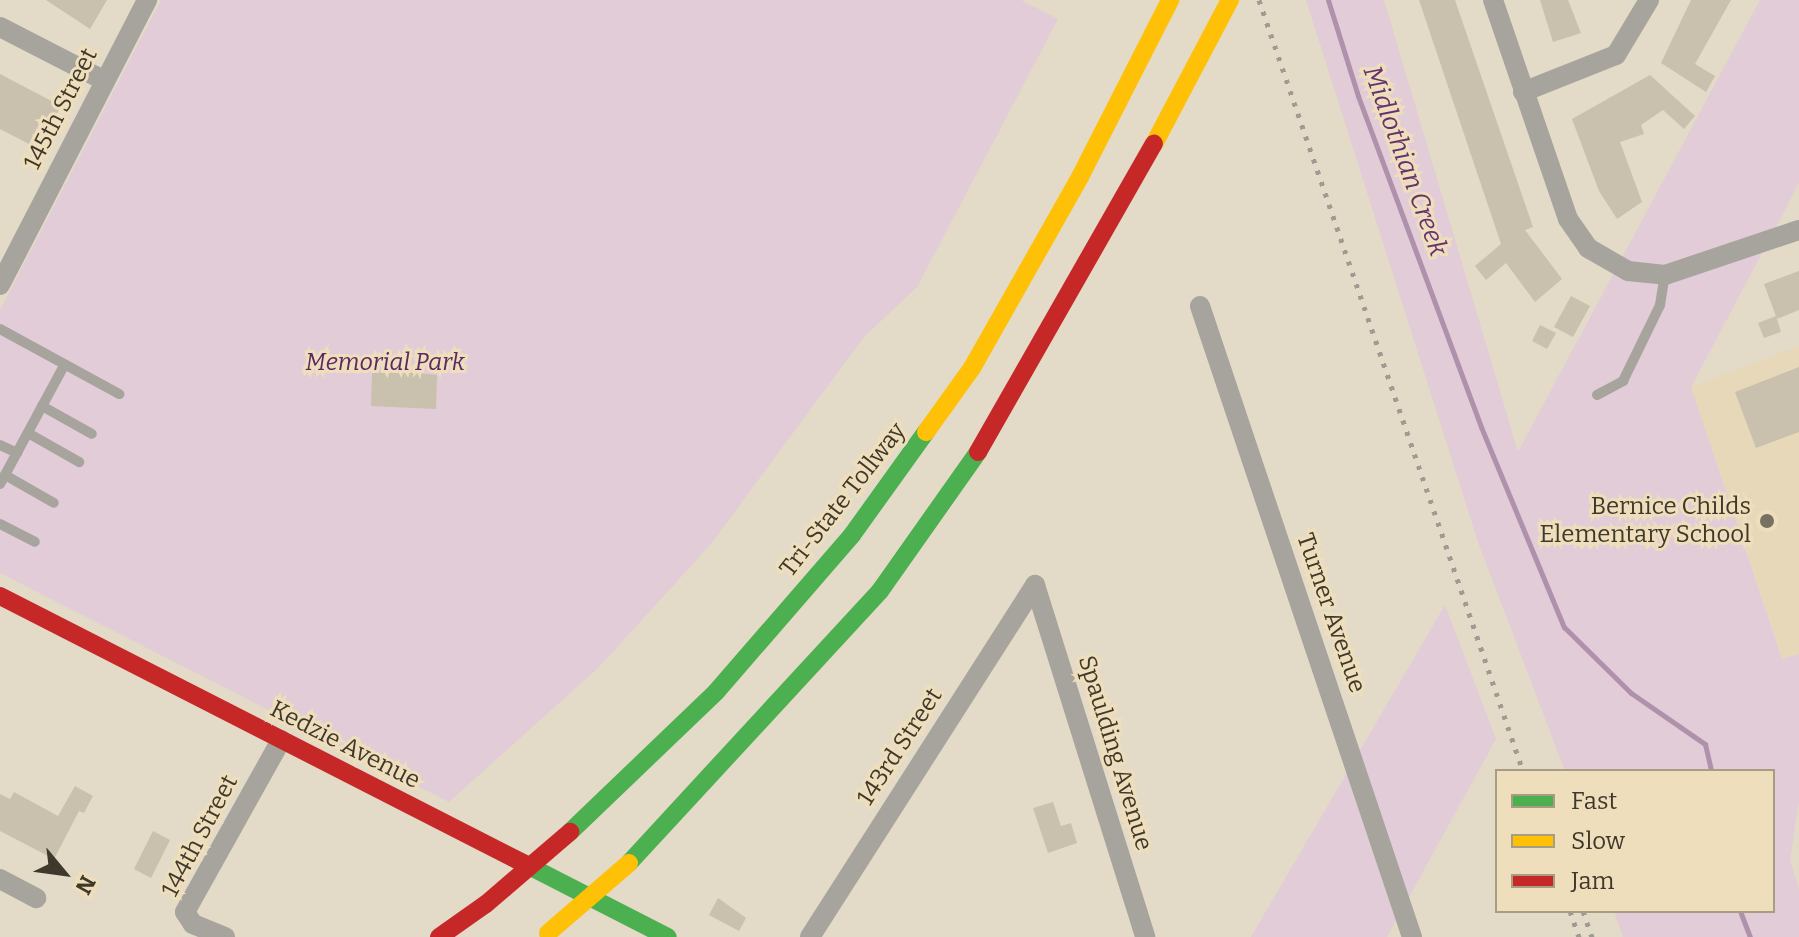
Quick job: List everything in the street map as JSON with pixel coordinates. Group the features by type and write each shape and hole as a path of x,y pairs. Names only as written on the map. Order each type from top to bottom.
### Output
{"main road":[{"name":"Tri-State Tollway","path":"439,937 486,904 570,832 716,692 852,535 972,368 1080,177 1170,0"},
{"path":"545,936 629,863 880,591 996,427 1115,219 1230,0"},
{"name":"Kedzie Avenue","path":"0,596 668,937"}],"street":[{"name":"145th Street","path":"0,285 147,0"},
{"path":"1493,0 1576,235 1601,257 1628,271 1665,275 1799,230"},
{"path":"1523,92 1616,55 1649,0"},
{"path":"0,27 105,81"},
{"name":"Turner Avenue","path":"1200,306 1412,937"},
{"name":"143rd Street","path":"810,937 1035,585"},
{"name":"Spaulding Avenue","path":"1035,585 1145,937"},
{"name":"144th Street","path":"225,937 193,924 185,912 281,740"},
{"path":"0,879 36,898"}],"lane":[{"path":"1597,395 1623,381 1660,305 1665,275"},
{"path":"0,329 119,394"},
{"path":"54,503 2,480 65,364"},
{"path":"42,406 92,434"},
{"path":"28,433 79,462"},
{"path":"0,445 17,453"},
{"path":"0,524 35,542"}],"shaded area":[{"name":"Bernice Childs Elementary School","path":"1799,346 1799,654 1783,659 1691,387"}],"green space":[{"name":"Memorial Park","path":"161,0 1021,0 1058,19 917,287 864,337 710,545 599,667 449,802 0,573 0,310"},
{"path":"1306,0 1384,0 1518,452 1760,0 1799,0 1799,183 1691,387 1782,659 1799,654 1799,801 1790,860 1799,889 1799,937 1623,937 1615,913 1775,913 1775,769 1564,769 1478,542"},
{"path":"1445,605 1496,739 1387,937 1251,937"}],"building":[{"path":"46,0 107,0 90,29"},
{"path":"1419,0 1455,0 1533,227 1525,230 1562,279 1535,302 1506,263 1486,280 1475,266 1501,244"},
{"path":"1540,0 1568,0 1581,33 1553,42"},
{"path":"1691,0 1731,0 1695,64 1715,76 1706,92 1661,63"},
{"path":"0,74 61,106 51,125 41,120 29,144 0,129"},
{"path":"1650,75 1695,116 1684,129 1663,110 1641,125 1644,134 1620,142 1642,202 1617,219 1599,191 1572,119"},
{"path":"1799,271 1799,310 1777,319 1764,284"},
{"path":"1571,296 1590,306 1573,337 1554,327"},
{"path":"1776,316 1781,332 1764,338 1758,323"},
{"path":"1540,325 1556,333 1547,349 1532,341"},
{"path":"1799,367 1799,432 1756,448 1735,392"},
{"path":"389,370 437,375 436,409 371,406 372,373"},
{"path":"75,786 93,796 84,813 79,811 54,859 0,831 0,794 10,799 14,792 58,816"},
{"path":"1053,802 1061,826 1071,823 1077,843 1048,853 1033,808"},
{"path":"153,831 170,840 151,878 134,869"},
{"path":"718,898 746,918 739,931 709,915"}],"waterway":[{"name":"Midlothian Creek","path":"1328,0 1358,96 1481,427 1564,627 1631,693 1705,744 1711,769"},
{"path":"1741,913 1750,937"}],"railway":[{"path":"1259,0 1522,769"},
{"path":"1571,913 1579,937"},
{"path":"1584,913 1592,937"}],"traffic: fast":[{"path":"570,832 716,692 852,535 926,432"},
{"path":"629,863 880,591 978,452"},
{"path":"527,865 668,937"}],"traffic: slow":[{"path":"926,432 972,368 1080,177 1170,0"},
{"path":"1154,144 1230,0"},
{"path":"548,933 629,863"}],"traffic: jam":[{"path":"978,452 1154,144"},
{"path":"0,596 527,865"},
{"path":"486,904 570,832"},
{"path":"439,937 486,904"}],"place":[{"name":"Bernice Childs Elementary School","path":"1767,521"}]}
